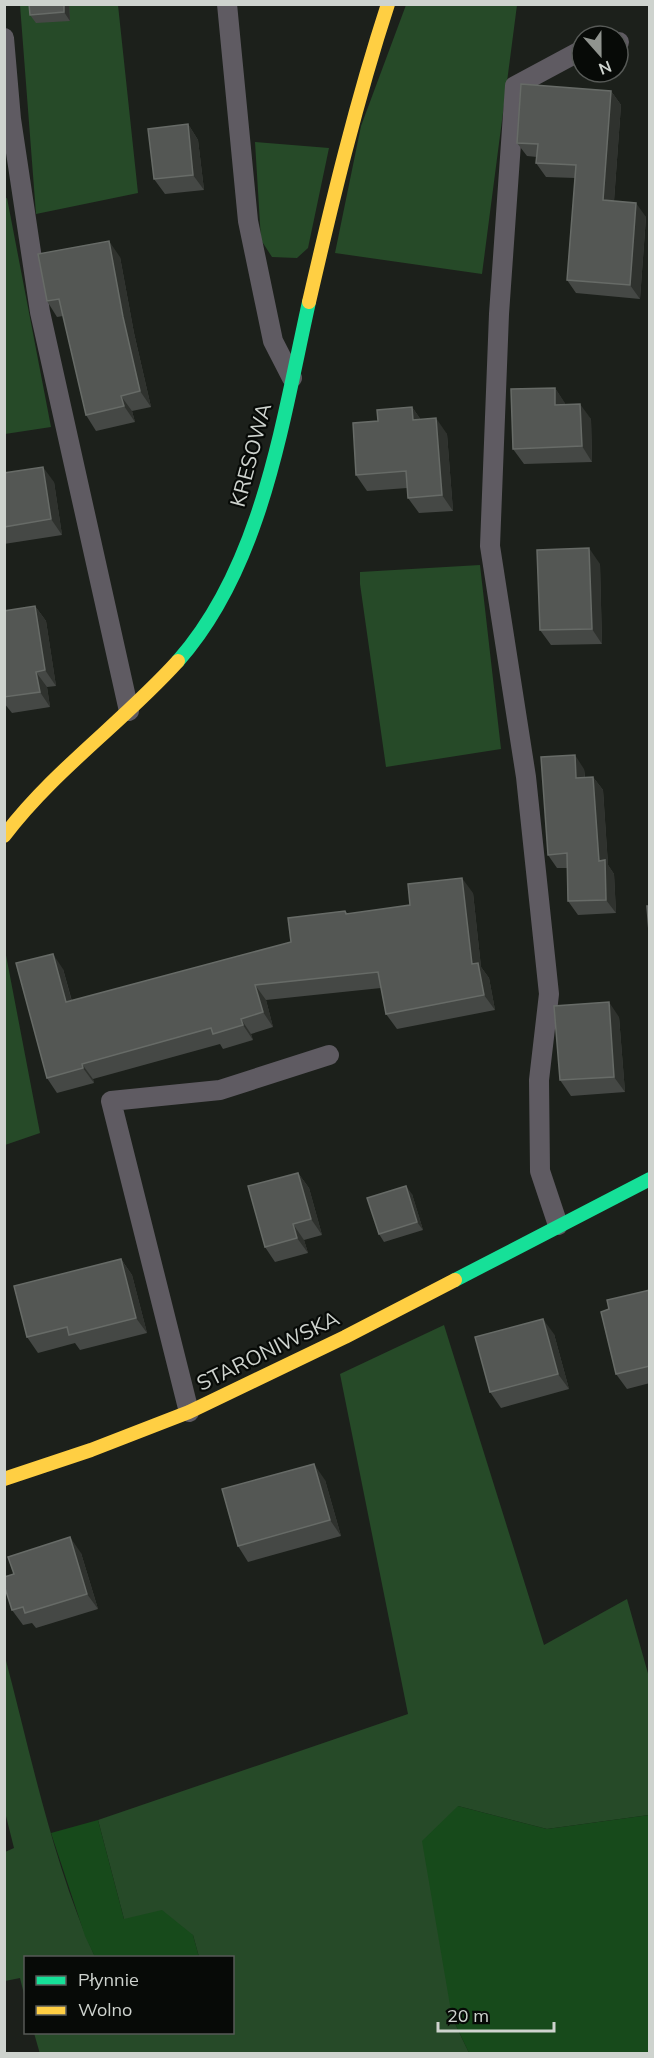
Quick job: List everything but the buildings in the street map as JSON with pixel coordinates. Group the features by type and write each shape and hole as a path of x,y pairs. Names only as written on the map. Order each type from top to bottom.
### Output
{"street":[{"name":"KRESOWA","path":"4,836 47,786 158,683 190,647 212,616 234,577 270,476 328,220 366,72 388,4"},
{"name":"STARONIWSKA","path":"4,1479 91,1450 189,1412 345,1337 650,1179"}],"lane":[{"path":"227,4 248,221 273,341 292,378"},
{"path":"4,38 11,120 40,312 129,711"},
{"path":"558,1225 540,1171 539,1080 549,994 526,777 490,546 499,314 515,86 570,56"},
{"path":"189,1412 111,1101 220,1090 328,1055"}],"green space":[{"path":"20,5 118,5 138,193 36,214"},
{"path":"406,5 517,5 482,274 335,253 361,126"},
{"path":"255,142 329,148 308,248 297,258 272,257 261,240"},
{"path":"7,198 51,427 5,434 4,199"},
{"path":"480,565 501,749 386,767 360,572"},
{"path":"5,950 40,1133 4,1145"},
{"path":"444,1325 544,1645 627,1599 649,1677 649,1815 547,1829 458,1806 452,2017 469,2053 40,2054 34,2034 234,2034 234,1956 199,1956 193,1935 124,1919 98,1820 408,1714 340,1374"},
{"path":"4,1653 54,1846 95,1956 24,1956 24,1994 20,1978 5,1981 5,1852 14,1848 5,1812"},
{"path":"458,1806 547,1829 649,1815 649,2053 469,2053 452,2017 422,1841"},
{"path":"98,1820 124,1919 162,1910 193,1935 199,1956 95,1956 85,1936 51,1833"}],"traffic: fast":[{"path":"178,661 207,623 230,582 249,538 278,444 309,302"},
{"path":"455,1280 650,1179"}],"traffic: slow":[{"path":"309,302 345,152 388,4"},
{"path":"4,836 45,789 135,705 178,661"},
{"path":"4,1479 91,1450 189,1412 345,1337 455,1280"}]}
